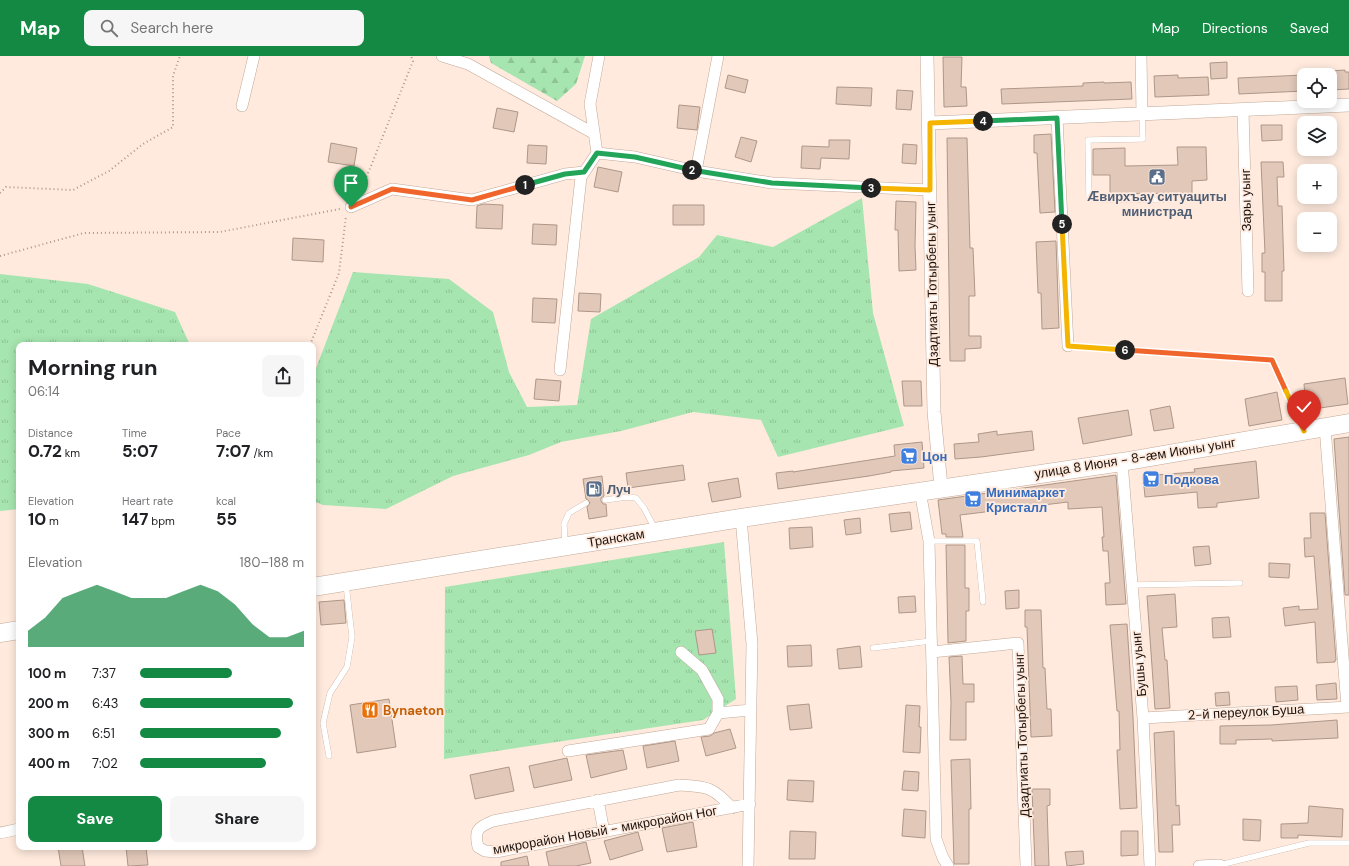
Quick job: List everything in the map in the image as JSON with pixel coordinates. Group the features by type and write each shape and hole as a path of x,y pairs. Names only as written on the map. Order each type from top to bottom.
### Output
{"highway":[{"name":"улица 8 Июня - 8-ӕм Июны уынг","path":"920,491 1122,462 1349,423"},
{"name":"Транскам","path":"316,587 741,518 920,491"},
{"path":"0,633 16,630"}],"street":[{"path":"242,106 254,56"},
{"path":"442,56 468,64 593,133"},
{"path":"560,370 581,177 597,153 590,104 599,56"},
{"path":"696,171 718,56"},
{"name":"Дзадтиаты Тотырбегы уынг","path":"928,56 934,412 941,487"},
{"path":"1141,56 1142,114"},
{"path":"930,123 1349,105"},
{"name":"Зары уынг","path":"1243,110 1248,291"},
{"path":"1057,118 1068,346"},
{"path":"597,153 635,157 696,171 772,183 930,190"},
{"path":"351,207 392,189 472,200 565,174 584,172"},
{"path":"1325,427 1348,707"},
{"name":"Бушы уынг","path":"1122,462 1143,718 1150,866"},
{"path":"920,491 930,541 936,839 943,858 948,866"},
{"path":"741,518 752,644 748,866"},
{"name":"Дзадтиаты Тотырбегы уынг","path":"932,652 1018,643 1026,866"},
{"path":"568,750 709,729 718,713 718,699 702,670 681,652"},
{"name":"2-й переулок Буша","path":"1143,718 1348,707"},
{"path":"718,713 751,710"},
{"name":"микрорайон Новый - микрорайон Ног","path":"679,785 709,788 720,794 732,808 496,852 485,851 478,847 476,840 477,831 482,826 493,822 598,800 679,785"},
{"path":"598,800 604,832"},
{"path":"732,808 750,804"},
{"path":"0,833 16,830"},
{"path":"1198,866 1220,865"}],"lane":[{"path":"1142,114 1143,139 1088,140 1090,199 1162,200"},
{"path":"605,500 627,497 636,498 644,508 657,532"},
{"path":"566,546 564,524 570,513 586,503"},
{"path":"930,541 977,541 983,602"},
{"path":"329,756 323,723 330,693 347,667 352,637 346,582"},
{"path":"1132,585 1240,583"},
{"path":"873,648 932,641"},
{"path":"1220,865 1309,843 1349,843"}],"path":[{"path":"0,193 6,187 73,190 110,171 143,144 173,127 173,76 180,56"},
{"path":"0,256 84,232 220,232 351,207"},
{"path":"1068,346 1272,360 1304,431"}],"green space":[{"path":"489,56 585,56 576,84 557,101 491,63"},
{"path":"862,198 873,313 904,426 778,457 761,420 693,412 621,431 561,442 529,455 453,476 386,509 323,505 316,502 316,368 353,272 449,279 493,312 509,372 527,407 577,405 591,319 699,257 717,235 773,247"},
{"path":"0,274 88,284 175,312 189,342 16,342 16,509 0,511"},
{"path":"724,542 736,699 703,720 444,759 445,587"}],"building":[{"path":"943,57 962,57 961,87 966,87 967,106 944,107"},
{"path":"1227,62 1227,78 1211,79 1210,63"},
{"path":"1345,70 1345,72 1349,72 1349,89 1337,90 1337,71"},
{"path":"728,75 748,80 745,93 725,88"},
{"path":"1178,75 1178,78 1208,77 1209,95 1155,97 1154,76"},
{"path":"1297,75 1297,91 1239,94 1238,78"},
{"path":"1131,82 1132,99 1002,104 1001,89 1083,86 1083,83"},
{"path":"837,87 872,88 871,106 836,104"},
{"path":"897,90 913,91 911,110 896,109"},
{"path":"679,105 700,107 697,130 677,128"},
{"path":"497,108 518,112 514,132 493,128"},
{"path":"1261,125 1282,125 1282,140 1262,141"},
{"path":"1051,134 1055,212 1040,213 1037,153 1034,153 1034,135"},
{"path":"741,137 757,141 751,162 735,157"},
{"path":"947,138 967,138 970,248 973,248 975,296 969,296 969,336 981,336 981,348 965,349 965,361 950,361"},
{"path":"829,140 850,140 849,159 821,158 820,169 801,168 802,146 829,147"},
{"path":"331,143 357,148 354,166 328,162"},
{"path":"903,144 917,145 916,164 902,163"},
{"path":"528,145 547,146 546,164 527,163"},
{"path":"1177,147 1206,147 1207,180 1192,181 1192,193 1110,194 1110,175 1093,175 1093,149 1125,148 1125,166 1178,165"},
{"path":"1261,162 1283,162 1284,177 1277,177 1278,206 1282,206 1284,271 1282,271 1282,301 1265,301 1265,272 1262,272 1262,253 1265,253"},
{"path":"598,167 622,172 618,192 594,187"},
{"path":"896,201 916,202 916,270 899,271 898,230 895,230"},
{"path":"483,204 503,205 502,229 476,228 477,206"},
{"path":"673,205 704,205 704,225 673,225"},
{"path":"533,224 557,225 556,245 532,244"},
{"path":"293,238 324,240 323,262 292,260"},
{"path":"1056,241 1059,328 1042,329 1041,293 1038,293 1036,242"},
{"path":"579,293 601,294 600,312 578,311"},
{"path":"533,298 557,299 555,323 532,322"},
{"path":"1345,378 1348,404 1306,410 1304,384"},
{"path":"536,379 561,381 559,401 534,399"},
{"path":"902,381 921,381 922,406 904,406"},
{"path":"1277,392 1282,420 1249,426 1245,399"},
{"path":"1170,406 1174,428 1154,431 1150,410"},
{"path":"1128,410 1132,435 1083,444 1078,418"},
{"path":"997,431 997,435 1032,431 1034,450 955,459 954,444 979,442 978,434"},
{"path":"1349,437 1349,595 1345,595 1334,439"},
{"path":"922,442 924,468 891,471 869,476 778,489 776,473 793,472 895,456 894,445"},
{"path":"1256,461 1259,498 1217,503 1217,507 1198,508 1197,492 1145,497 1143,476 1195,472 1194,469"},
{"path":"683,465 685,480 628,488 626,473"},
{"path":"1116,475 1126,604 1106,605 1105,583 1110,583 1108,551 1103,551 1102,537 1104,537 1102,507 1068,509 1068,502 960,515 963,537 946,537 946,534 942,534 938,500"},
{"path":"602,476 604,496 601,498 601,501 603,504 606,504 607,516 589,519 587,507 590,503 586,499 583,479"},
{"path":"738,478 741,497 712,502 708,483"},
{"path":"910,512 912,529 891,532 889,514"},
{"path":"1310,513 1325,513 1335,662 1317,663 1315,622 1285,626 1283,608 1299,606 1299,610 1318,609 1314,556 1305,557 1304,538 1311,538"},
{"path":"860,518 861,533 846,535 844,520"},
{"path":"812,527 813,547 790,549 789,528"},
{"path":"946,545 965,545 965,588 969,588 969,611 966,611 966,641 948,643"},
{"path":"1209,546 1211,564 1195,566 1193,547"},
{"path":"1269,563 1290,564 1289,578 1269,577"},
{"path":"1019,590 1019,608 1006,609 1005,591"},
{"path":"1175,594 1177,627 1162,628 1165,660 1167,660 1170,708 1155,709 1147,596"},
{"path":"915,596 916,612 899,613 898,597"},
{"path":"344,600 346,623 321,625 319,602"},
{"path":"1025,610 1041,610 1043,668 1045,668 1047,709 1051,709 1052,736 1031,737"},
{"path":"1229,617 1231,637 1213,638 1212,618"},
{"path":"1127,624 1137,808 1120,809 1117,750 1120,750 1119,711 1117,711 1110,625"},
{"path":"712,629 716,653 699,655 695,631"},
{"path":"811,645 812,666 788,667 787,646"},
{"path":"860,646 862,667 839,669 837,649"},
{"path":"962,656 963,684 974,684 974,702 966,702 966,740 950,740 951,702 949,657"},
{"path":"1336,683 1337,699 1317,700 1316,685"},
{"path":"1297,686 1298,700 1276,702 1275,687"},
{"path":"1229,692 1230,705 1216,706 1215,693"},
{"path":"389,699 396,747 357,753 350,705"},
{"path":"809,704 812,728 790,730 787,706"},
{"path":"906,705 920,706 920,753 903,752"},
{"path":"1337,720 1338,738 1272,741 1272,739 1236,740 1236,744 1220,744 1220,726 1271,725"},
{"path":"730,729 736,748 706,756 701,737 710,736 714,733"},
{"path":"1174,731 1176,806 1179,805 1180,825 1172,825 1173,852 1159,852 1154,733"},
{"path":"675,741 679,761 647,768 643,746"},
{"path":"623,750 627,769 591,778 586,755"},
{"path":"567,758 572,780 534,788 529,766"},
{"path":"970,759 971,809 969,809 969,864 954,864 951,760"},
{"path":"509,767 514,791 475,799 470,775"},
{"path":"904,771 919,772 918,791 902,790"},
{"path":"788,780 814,781 813,802 787,800"},
{"path":"1032,789 1050,789 1050,805 1047,806 1049,866 1035,866"},
{"path":"1309,806 1343,809 1342,837 1298,835 1298,838 1281,838 1281,824 1308,823"},
{"path":"904,809 926,811 925,838 902,836"},
{"path":"1243,819 1261,820 1260,841 1243,840"},
{"path":"693,822 697,847 667,852 662,828"},
{"path":"790,831 816,832 815,859 789,859"},
{"path":"1121,831 1138,831 1138,855 1121,856"},
{"path":"638,832 643,850 610,860 604,841"},
{"path":"586,842 591,863 576,866 549,866 546,852"},
{"path":"58,850 82,850 85,866 61,866"},
{"path":"126,850 146,850 148,865 128,866"},
{"path":"1083,851 1084,864 1067,866 1065,852"},
{"path":"527,856 529,866 501,866 501,862"}],"place":[{"name":"Æвирхъау ситуациты министрад","path":"1157,177"},
{"name":"Цон","path":"909,456"},
{"name":"Подкова","path":"1151,479"},
{"name":"Луч","path":"594,489"},
{"name":"Минимаркет Кристалл","path":"973,499"},
{"name":"Bynaeton","path":"370,710"}],"route":[{"path":"351,207 392,189 472,200 565,174 584,172 597,153 635,157 696,171 772,183 930,190 930,123 1057,118 1068,346 1272,360 1304,431"}]}
